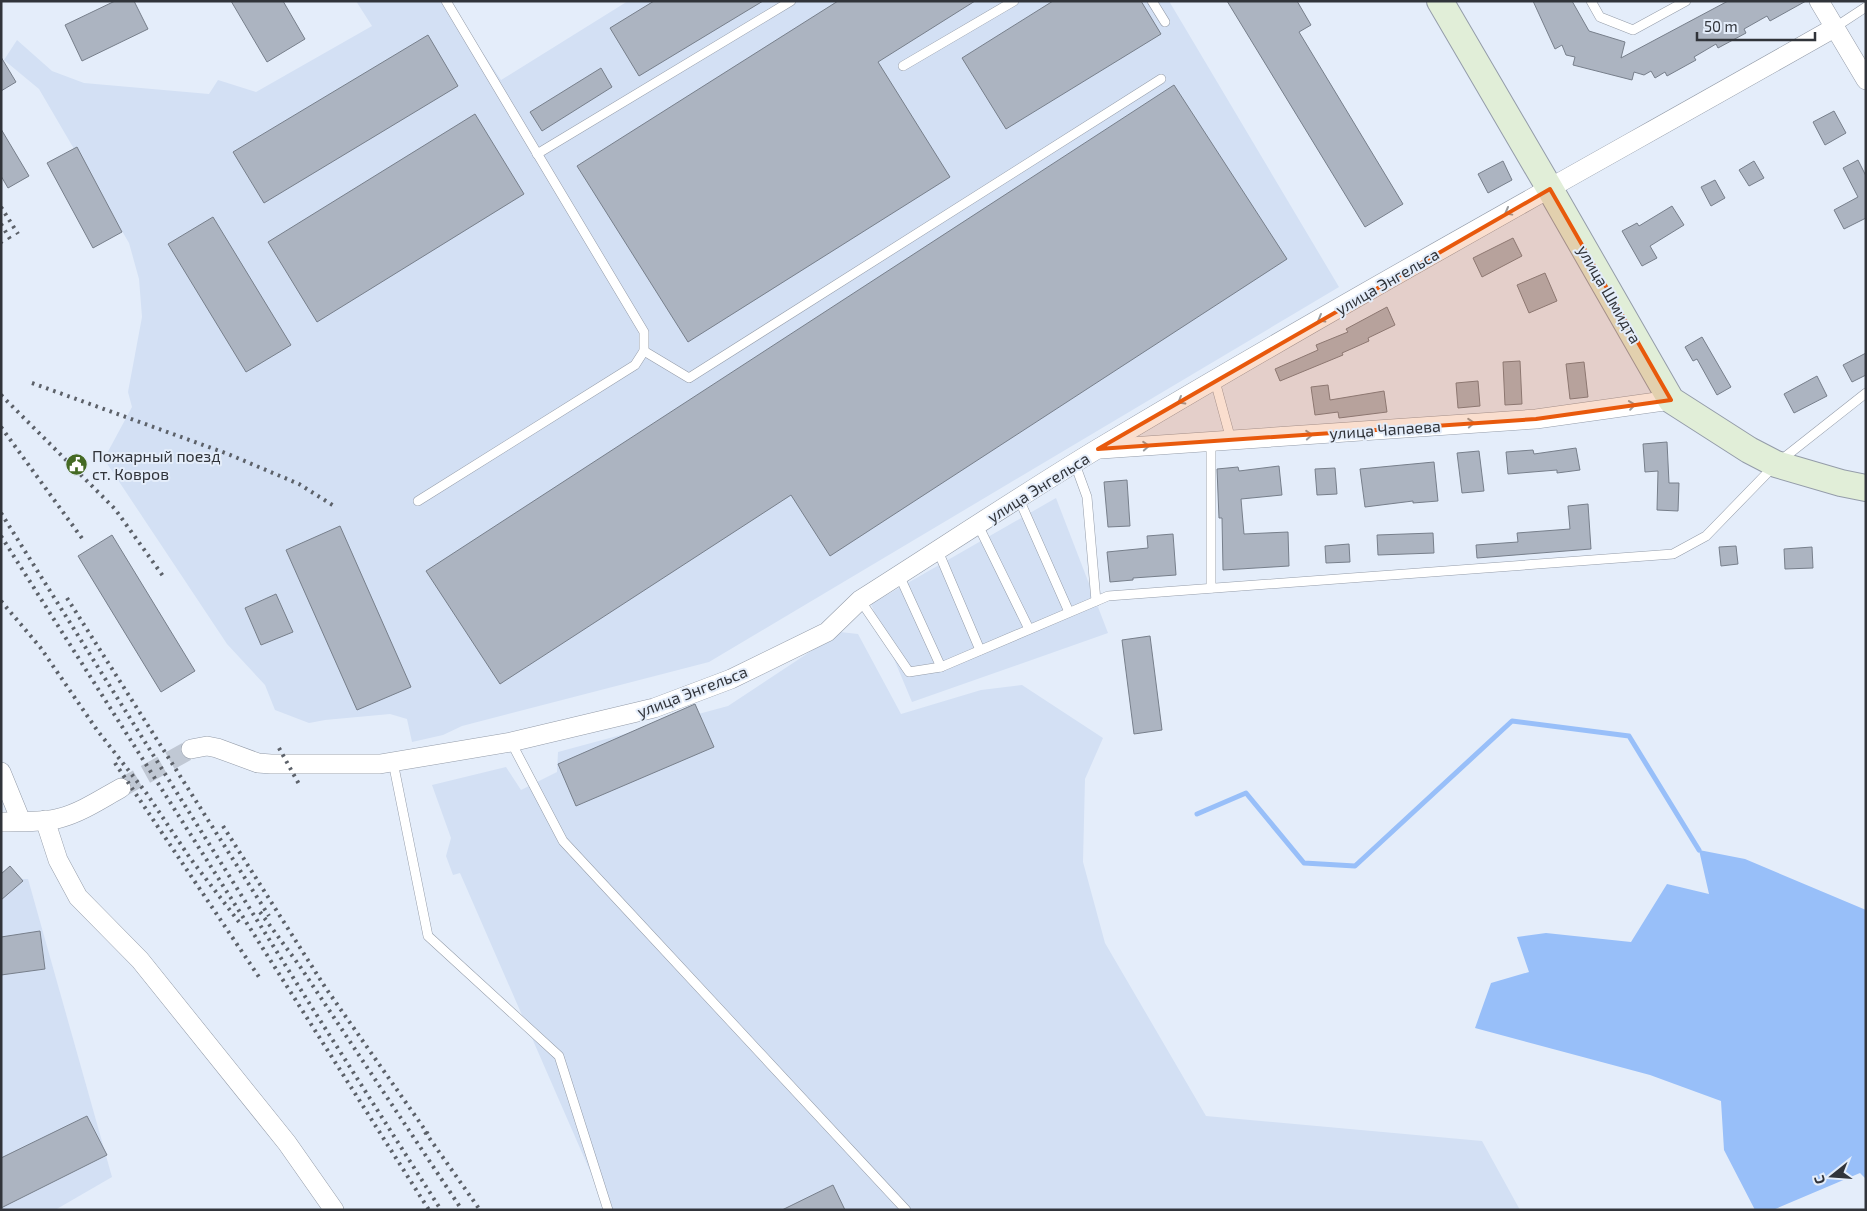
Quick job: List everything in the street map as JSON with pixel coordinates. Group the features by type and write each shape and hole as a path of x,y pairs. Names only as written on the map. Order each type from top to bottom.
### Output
{"main road":[{"name":"улица Шмидта","path":"1440,1 1670,400 1749,450 1776,464 1866,488"}],"street":[{"path":"1819,1 1866,80"},
{"name":"улица Энгельса","path":"191,749 207,746 258,763 270,764 380,764 511,742 654,708 732,679 827,632 860,600 1098,449 1454,242 1834,28"},
{"name":"улица Чапаева","path":"1098,449 1536,419 1670,400"},
{"path":"1,772 21,821"},
{"path":"1,822 45,820 75,812 121,788"},
{"path":"45,820 58,860 78,897 140,960 287,1143 334,1210"}],"lane":[{"path":"418,501 635,365 644,351 644,332 446,1"},
{"path":"537,154 791,1"},
{"path":"903,66 1014,1"},
{"path":"1152,1 1165,22"},
{"path":"1591,1 1600,17 1633,30 1686,1"},
{"path":"1834,28 1866,7"},
{"path":"644,351 689,378 1161,79"},
{"path":"1215,381 1231,440"},
{"path":"860,600 909,672 941,667 1108,596 1672,554 1706,536 1776,464 1866,393"},
{"path":"1211,441 1211,588"},
{"path":"1075,464 1087,497 1096,601"},
{"path":"1018,499 1069,612"},
{"path":"978,525 1029,629"},
{"path":"938,551 980,650"},
{"path":"899,575 941,667"},
{"path":"511,742 563,841 906,1210"},
{"path":"393,762 428,936 559,1056 608,1210"}],"highlighted area":[{"path":"1550,189 1671,400 1536,419 1098,449"}],"shaded area":[{"path":"356,1 448,1 501,80 628,1 1169,1 1339,287 709,662 462,726 443,735 412,742 407,719 390,714 309,723 275,710 265,685 227,644 104,459 132,407 128,392 142,317 139,279 129,243 39,89 4,60 17,40 52,71 84,83 209,94 218,80 256,92 372,26"},
{"path":"1056,498 1108,633 912,702 871,604"},
{"path":"840,632 858,634 901,714 981,690 1022,685 1103,738 1085,779 1083,862 1105,943 1206,1116 1482,1141 1520,1210 607,1210 460,873 453,875 446,856 451,838 432,785 506,767 521,790 557,772 558,752 728,706"},
{"path":"1,879 28,879 112,1177 55,1210 1,1210"}],"water":[{"path":"1699,850 1745,859 1866,910 1866,1179 1860,1173 1773,1210 1755,1210 1724,1150 1721,1101 1650,1075 1475,1028 1491,983 1529,972 1517,937 1546,933 1631,942 1667,884 1709,894"}],"building":[{"path":"115,1 134,1 148,29 82,61 65,25"},
{"path":"231,1 283,1 305,39 267,62"},
{"path":"654,1 763,1 639,76 610,28"},
{"path":"838,1 975,1 878,62 950,177 688,342 577,166"},
{"path":"1053,1 1141,1 1161,34 1006,129 962,58"},
{"path":"1227,1 1297,1 1311,25 1299,32 1403,204 1365,227"},
{"path":"1533,1 1572,1 1589,31 1625,42 1621,58 1728,1 1806,1 1770,21 1767,16 1744,29 1746,33 1718,48 1716,44 1694,57 1696,60 1667,76 1665,72 1655,78 1651,71 1644,75 1634,72 1632,80 1573,65 1575,57 1566,55 1562,45 1555,49"},
{"path":"428,35 458,86 264,203 233,152"},
{"path":"1,57 16,82 1,91"},
{"path":"601,68 612,87 542,131 530,112"},
{"path":"1174,85 1287,259 830,556 791,495 500,684 426,571"},
{"path":"1834,111 1846,133 1825,145 1813,122"},
{"path":"475,114 524,194 317,322 268,242"},
{"path":"1,129 29,176 8,188 1,176"},
{"path":"77,147 122,232 93,248 47,163"},
{"path":"1858,160 1866,176 1866,218 1844,229 1834,210 1858,197 1843,168"},
{"path":"1503,161 1512,180 1488,193 1478,174"},
{"path":"1754,161 1764,178 1749,186 1739,170"},
{"path":"1715,180 1725,198 1711,206 1701,187"},
{"path":"1672,206 1684,225 1650,246 1657,258 1642,266 1622,231 1637,223 1639,226"},
{"path":"213,217 291,345 246,372 168,244"},
{"path":"1513,238 1522,256 1482,277 1473,258"},
{"path":"1545,273 1557,301 1529,313 1517,285"},
{"path":"1387,307 1395,325 1368,338 1369,341 1342,353 1343,355 1280,381 1275,369 1318,350 1316,345 1348,332 1346,329"},
{"path":"1702,337 1731,387 1717,395 1697,359 1693,361 1685,347"},
{"path":"1866,353 1866,375 1852,382 1843,365"},
{"path":"1520,361 1522,404 1505,405 1503,362"},
{"path":"1584,362 1588,397 1570,399 1566,364"},
{"path":"1817,376 1827,396 1794,413 1784,394"},
{"path":"1478,381 1480,406 1458,408 1456,383"},
{"path":"1328,385 1330,400 1384,391 1387,412 1339,418 1338,412 1315,415 1311,387"},
{"path":"1667,442 1669,483 1679,483 1678,511 1657,510 1658,471 1645,472 1643,444"},
{"path":"1576,448 1580,470 1557,473 1557,470 1508,474 1506,452 1533,450 1534,454"},
{"path":"1479,451 1484,491 1462,493 1457,453"},
{"path":"1434,462 1438,501 1413,503 1413,501 1365,507 1360,469"},
{"path":"1279,466 1282,495 1241,499 1244,534 1288,532 1289,566 1223,570 1222,518 1219,518 1217,469 1238,467 1239,471"},
{"path":"1335,468 1337,494 1317,495 1315,469"},
{"path":"1127,480 1130,526 1108,527 1104,482"},
{"path":"1588,504 1591,549 1477,558 1476,545 1518,542 1517,533 1570,529 1568,506"},
{"path":"340,526 411,687 357,710 286,550"},
{"path":"1433,533 1434,553 1378,555 1377,535"},
{"path":"1173,534 1176,575 1133,578 1133,580 1110,582 1107,552 1148,548 1147,536"},
{"path":"112,535 195,671 161,692 78,556"},
{"path":"1349,544 1350,562 1326,563 1325,546"},
{"path":"1736,546 1738,564 1721,566 1719,547"},
{"path":"1812,547 1813,568 1785,569 1784,549"},
{"path":"276,594 293,632 261,645 245,608"},
{"path":"1150,636 1162,730 1134,734 1122,640"},
{"path":"695,704 714,747 576,806 558,764"},
{"path":"10,866 23,881 1,900 1,874"},
{"path":"40,931 45,969 1,975 1,937"},
{"path":"87,1116 107,1155 1,1208 1,1158"},
{"path":"833,1185 845,1210 782,1210"}],"waterway":[{"path":"1197,814 1246,793 1304,863 1355,866 1512,721 1629,736 1699,850"}],"tunnel":[{"path":"121,788 191,749"}],"railway":[{"path":"1,207 18,234"},
{"path":"1,224 10,239"},
{"path":"32,383 228,454 299,484 334,506"},
{"path":"1,395 115,509 163,576"},
{"path":"1,427 84,541"},
{"path":"1,513 441,1210"},
{"path":"1,536 429,1210"},
{"path":"67,598 269,916"},
{"path":"1,601 40,647 97,730 147,794 190,858 239,922"},
{"path":"279,748 300,786"},
{"path":"115,763 259,977"},
{"path":"223,826 325,987 430,1137"},
{"path":"260,912 299,965 462,1210"},
{"path":"425,1132 480,1210"}],"place":[{"name":"Пожарный поезд ст. Ковров","path":"76,464"}]}
